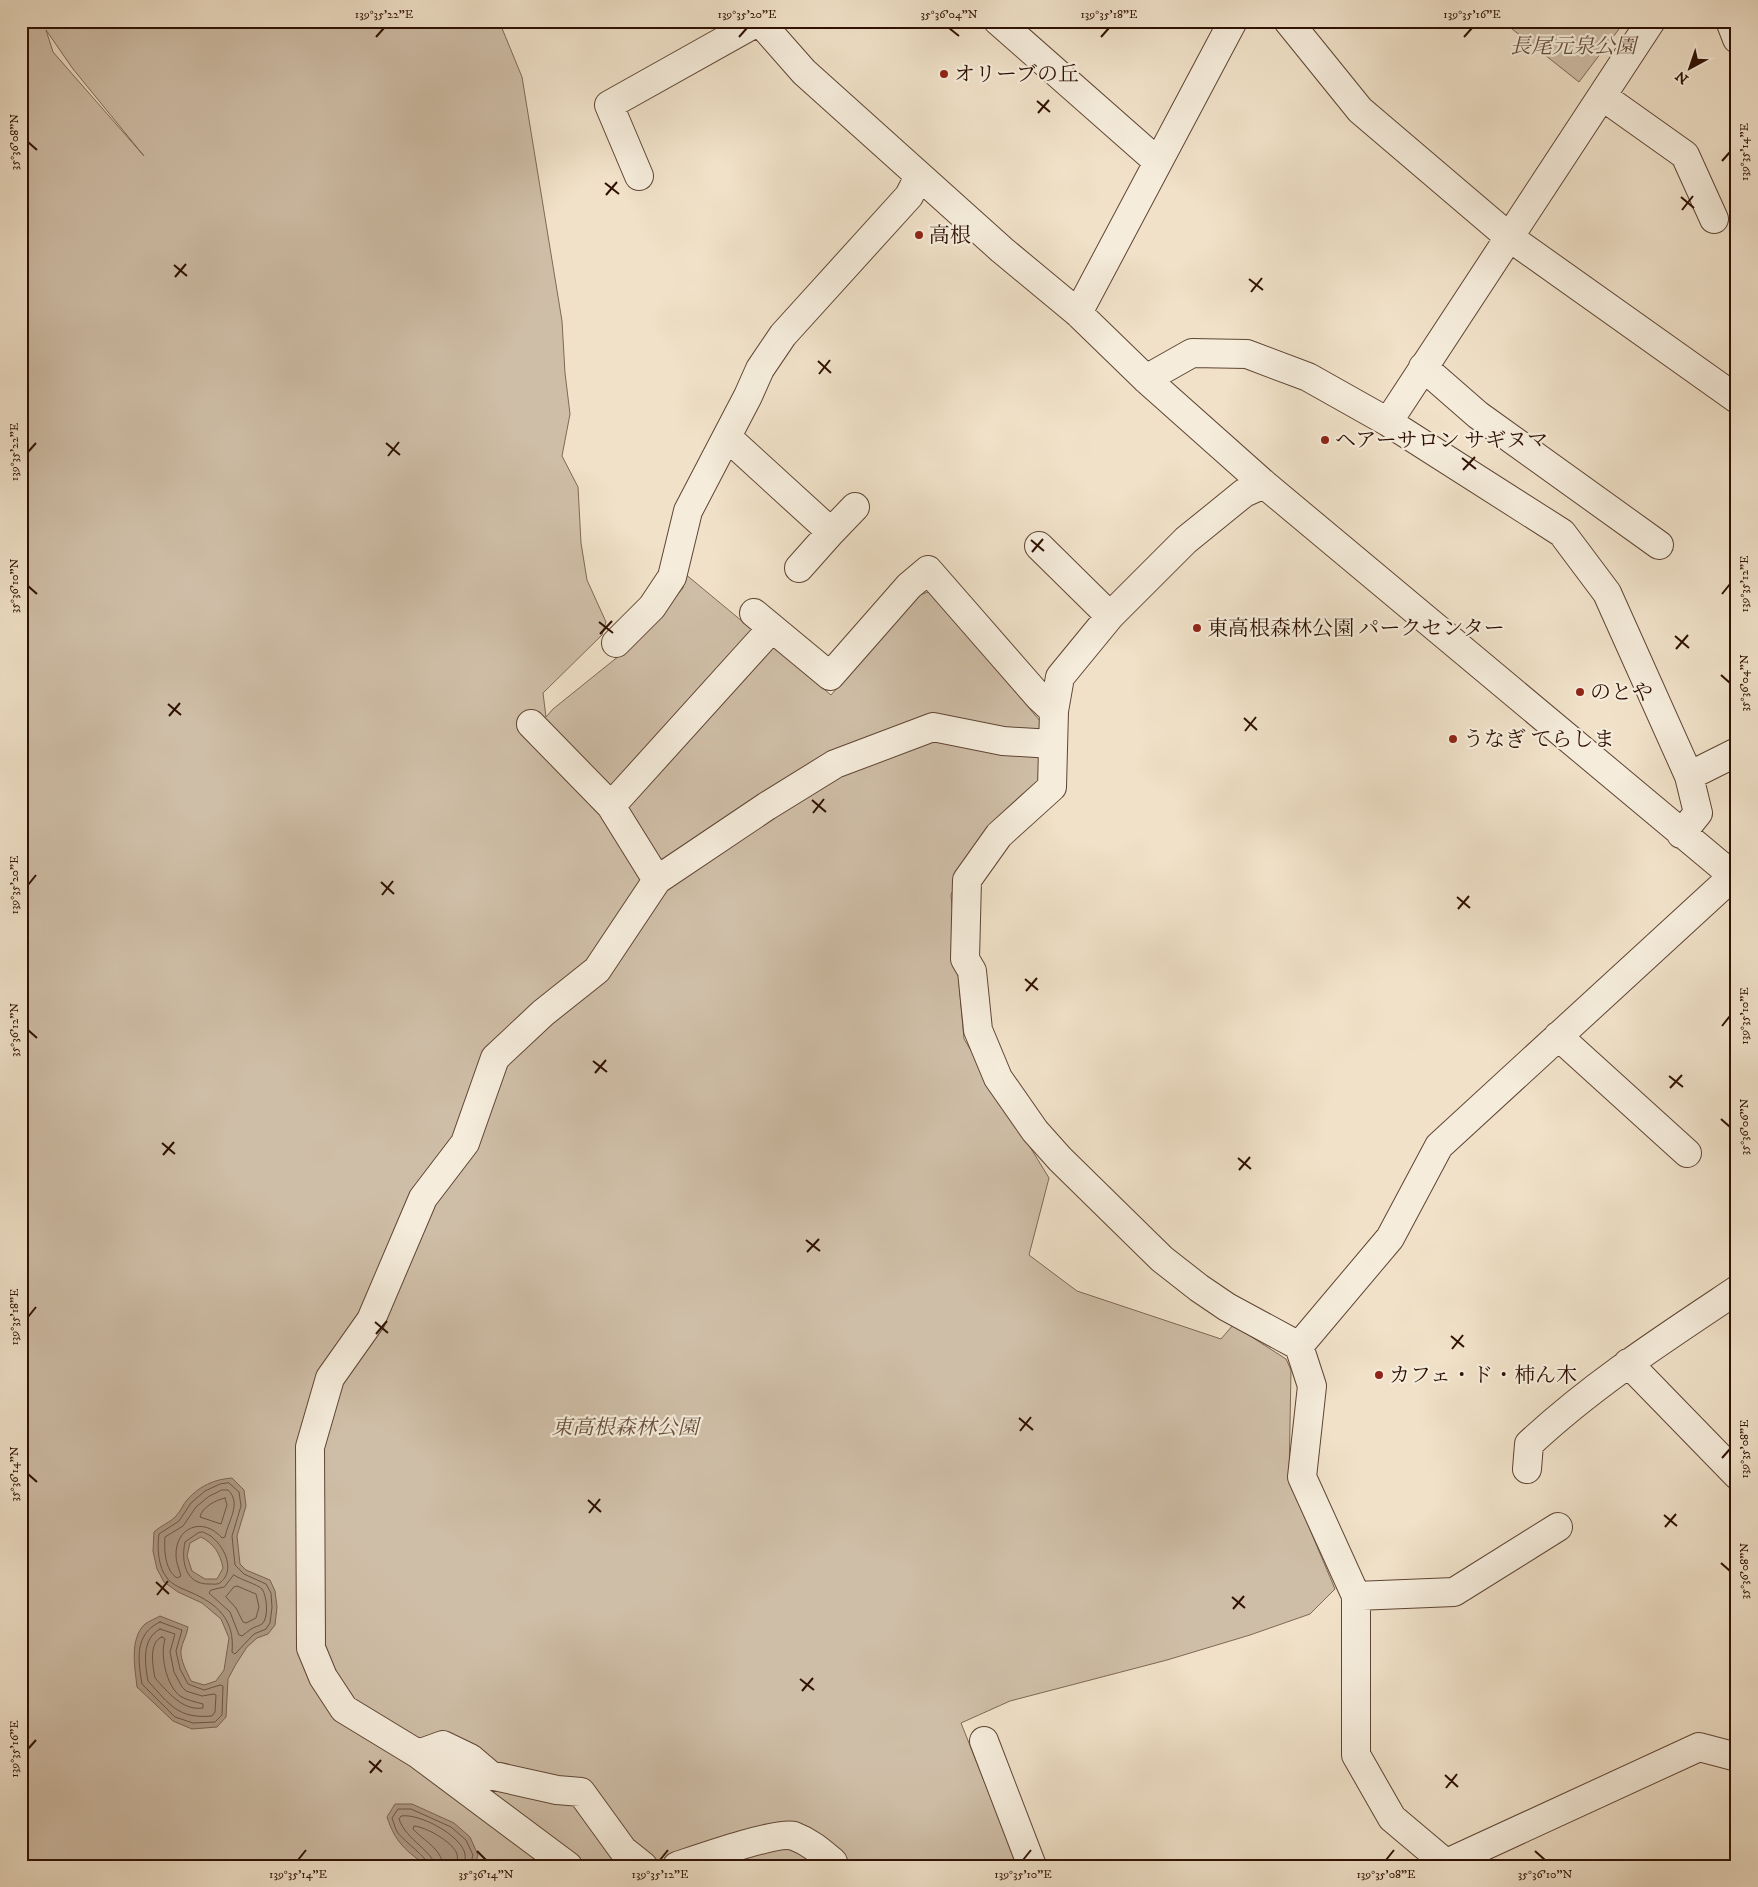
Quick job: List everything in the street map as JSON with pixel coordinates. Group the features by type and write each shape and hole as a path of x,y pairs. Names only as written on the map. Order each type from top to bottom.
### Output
{"street":[{"path":"638,176 609,104 759,21 804,72 1002,250 1078,313 1146,379 1264,484 1735,878 1558,1036 1439,1146 1390,1238 1299,1346"},
{"path":"998,21 1158,162"},
{"path":"1078,313 1233,21"},
{"path":"1288,21 1360,110 1509,237 1737,399"},
{"path":"1730,21 1737,39"},
{"path":"1388,422 1602,96 1643,25"},
{"path":"1602,96 1685,155 1714,219"},
{"path":"616,643 652,607 672,577 688,511 760,369 783,335 909,196 919,176"},
{"path":"1146,379 1192,353 1247,354 1308,376 1388,422 1562,533 1607,593 1688,776 1698,813 1681,834"},
{"path":"1423,367 1478,415 1659,545"},
{"path":"726,438 831,532"},
{"path":"1264,484 1244,493 1186,540 1110,616 1060,677 1054,711 1052,787 999,835 967,880 965,959 972,971 978,1030 998,1078 1034,1131 1060,1159 1162,1259 1199,1288 1227,1307 1299,1346 1312,1386 1302,1477 1356,1596 1356,1755 1392,1818 1448,1864 1699,1747 1737,1757"},
{"path":"799,568 855,507"},
{"path":"1039,546 1110,616"},
{"path":"611,806 763,620 830,676 909,586 928,570 1039,697 1054,711"},
{"path":"531,724 611,806 657,880"},
{"path":"568,1866 418,1754 344,1709 323,1677 311,1648 310,1447 330,1378 371,1320 423,1198 464,1142 495,1058 543,1013 597,970 657,880 767,806 834,764 933,728 1002,741 1052,744"},
{"path":"1688,776 1737,752"},
{"path":"1558,1036 1687,1153"},
{"path":"1527,1469 1529,1444 1557,1418 1628,1363 1737,1290"},
{"path":"1628,1363 1734,1468"},
{"path":"1356,1596 1454,1592 1558,1527"},
{"path":"984,1741 1032,1866"},
{"path":"418,1754 443,1745 470,1758 490,1775 557,1790 581,1792 623,1850 643,1866"},
{"path":"677,1866 759,1840 792,1835 814,1846 833,1862 834,1866"}],"green space":[{"name":"東高根森林公園","path":"21,21 499,21 522,77 562,321 570,414 562,456 578,487 581,543 587,580 606,622 602,635 543,693 546,717 553,709 640,639 683,588 684,573 831,695 917,596 928,592 940,602 1040,721 1039,784 962,868 951,895 964,1039 1049,1178 1029,1255 1077,1291 1221,1339 1233,1325 1286,1359 1291,1370 1289,1480 1335,1589 1310,1614 1250,1635 1167,1660 1010,1701 961,1723 1018,1866 21,1866","holes":["46,30 73,69 144,156 53,52"]},
{"name":"長尾元泉公園","path":"1502,21 1618,21 1619,29 1579,82"}],"water":[{"path":"232,1478 244,1490 246,1506 237,1536 240,1564 246,1570 270,1580 275,1591 277,1607 275,1625 268,1634 257,1638 247,1647 228,1679 226,1717 217,1727 192,1729 173,1721 137,1687 134,1663 135,1646 140,1630 145,1624 160,1616 188,1627 181,1654 191,1681 204,1685 216,1681 224,1670 229,1638 221,1619 202,1603 178,1592 164,1582 157,1569 153,1551 154,1532 174,1518 197,1491 208,1484","holes":["201,1537 216,1550 222,1563 223,1568 217,1579 205,1579 192,1571 187,1556 190,1543"]},
{"path":"395,1804 412,1804 454,1823 470,1837 478,1855 475,1866 427,1866 413,1856 398,1840 390,1826 387,1817"}],"place":[{"name":"オリーブの丘","path":"944,74"},
{"name":"高根","path":"919,235"},
{"name":"ヘアーサロン サギヌマ","path":"1325,440"},
{"name":"東高根森林公園 パークセンター","path":"1197,628"},
{"name":"のとや","path":"1580,692"},
{"name":"うなぎ てらしま","path":"1453,739"},
{"name":"カフェ・ド・柿ん木","path":"1379,1375"}]}
